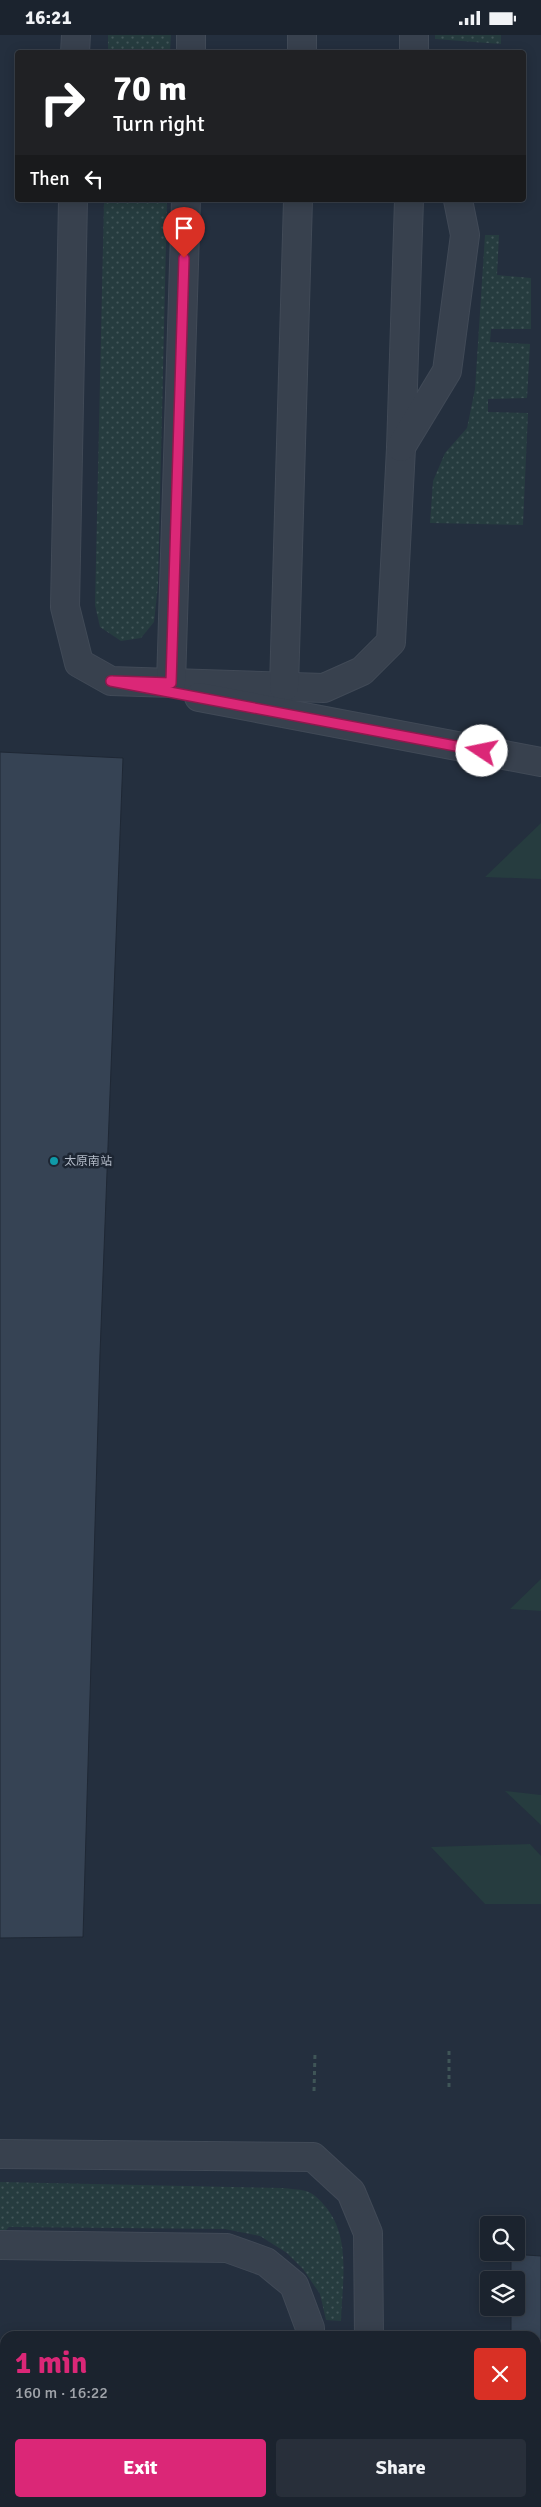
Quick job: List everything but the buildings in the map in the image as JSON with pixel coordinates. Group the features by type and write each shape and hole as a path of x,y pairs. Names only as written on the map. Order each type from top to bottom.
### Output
{"street":[{"path":"75,50 76,35"},
{"path":"191,35 191,50"},
{"path":"302,35 302,50"},
{"path":"414,35 414,50"},
{"path":"73,202 65,607 79,663 111,681 541,762"},
{"path":"171,683 186,202"},
{"path":"284,687 298,202"},
{"path":"111,681 324,688 362,671 391,642 401,448 409,202"},
{"path":"401,448 447,371 465,235 458,202"},
{"path":"0,2154 313,2157 351,2192 368,2233 369,2331"},
{"path":"0,2245 227,2248 266,2262 294,2285 310,2331"}],"path":[{"path":"449,2051 449,2091"},
{"path":"314,2091 315,2053"}],"green space":[{"path":"108,35 171,35 170,50 108,50"},
{"path":"435,35 501,35 501,44 435,39"},
{"path":"104,202 167,202 158,585 154,622 141,638 121,641 100,627 95,605"},
{"path":"485,235 499,235 497,275 531,278 531,329 491,329 490,342 530,344 527,398 488,399 488,412 528,413 523,525 430,523 433,481 445,453 467,428 475,389"},
{"path":"541,823 541,879 485,877"},
{"path":"541,1579 541,1611 510,1609"},
{"path":"505,1791 541,1795 541,1825"},
{"path":"530,1844 541,1856 541,1904 485,1904 431,1847"},
{"path":"0,2182 282,2188 309,2192 324,2205 333,2217 339,2231 343,2260 341,2321 326,2320 320,2294 303,2269 287,2253 260,2236 225,2229 9,2227 0,2236"}],"place":[{"name":"太原南站","path":"54,1161"}],"route":[{"path":"184,258 171,683 111,681 482,751"}]}
